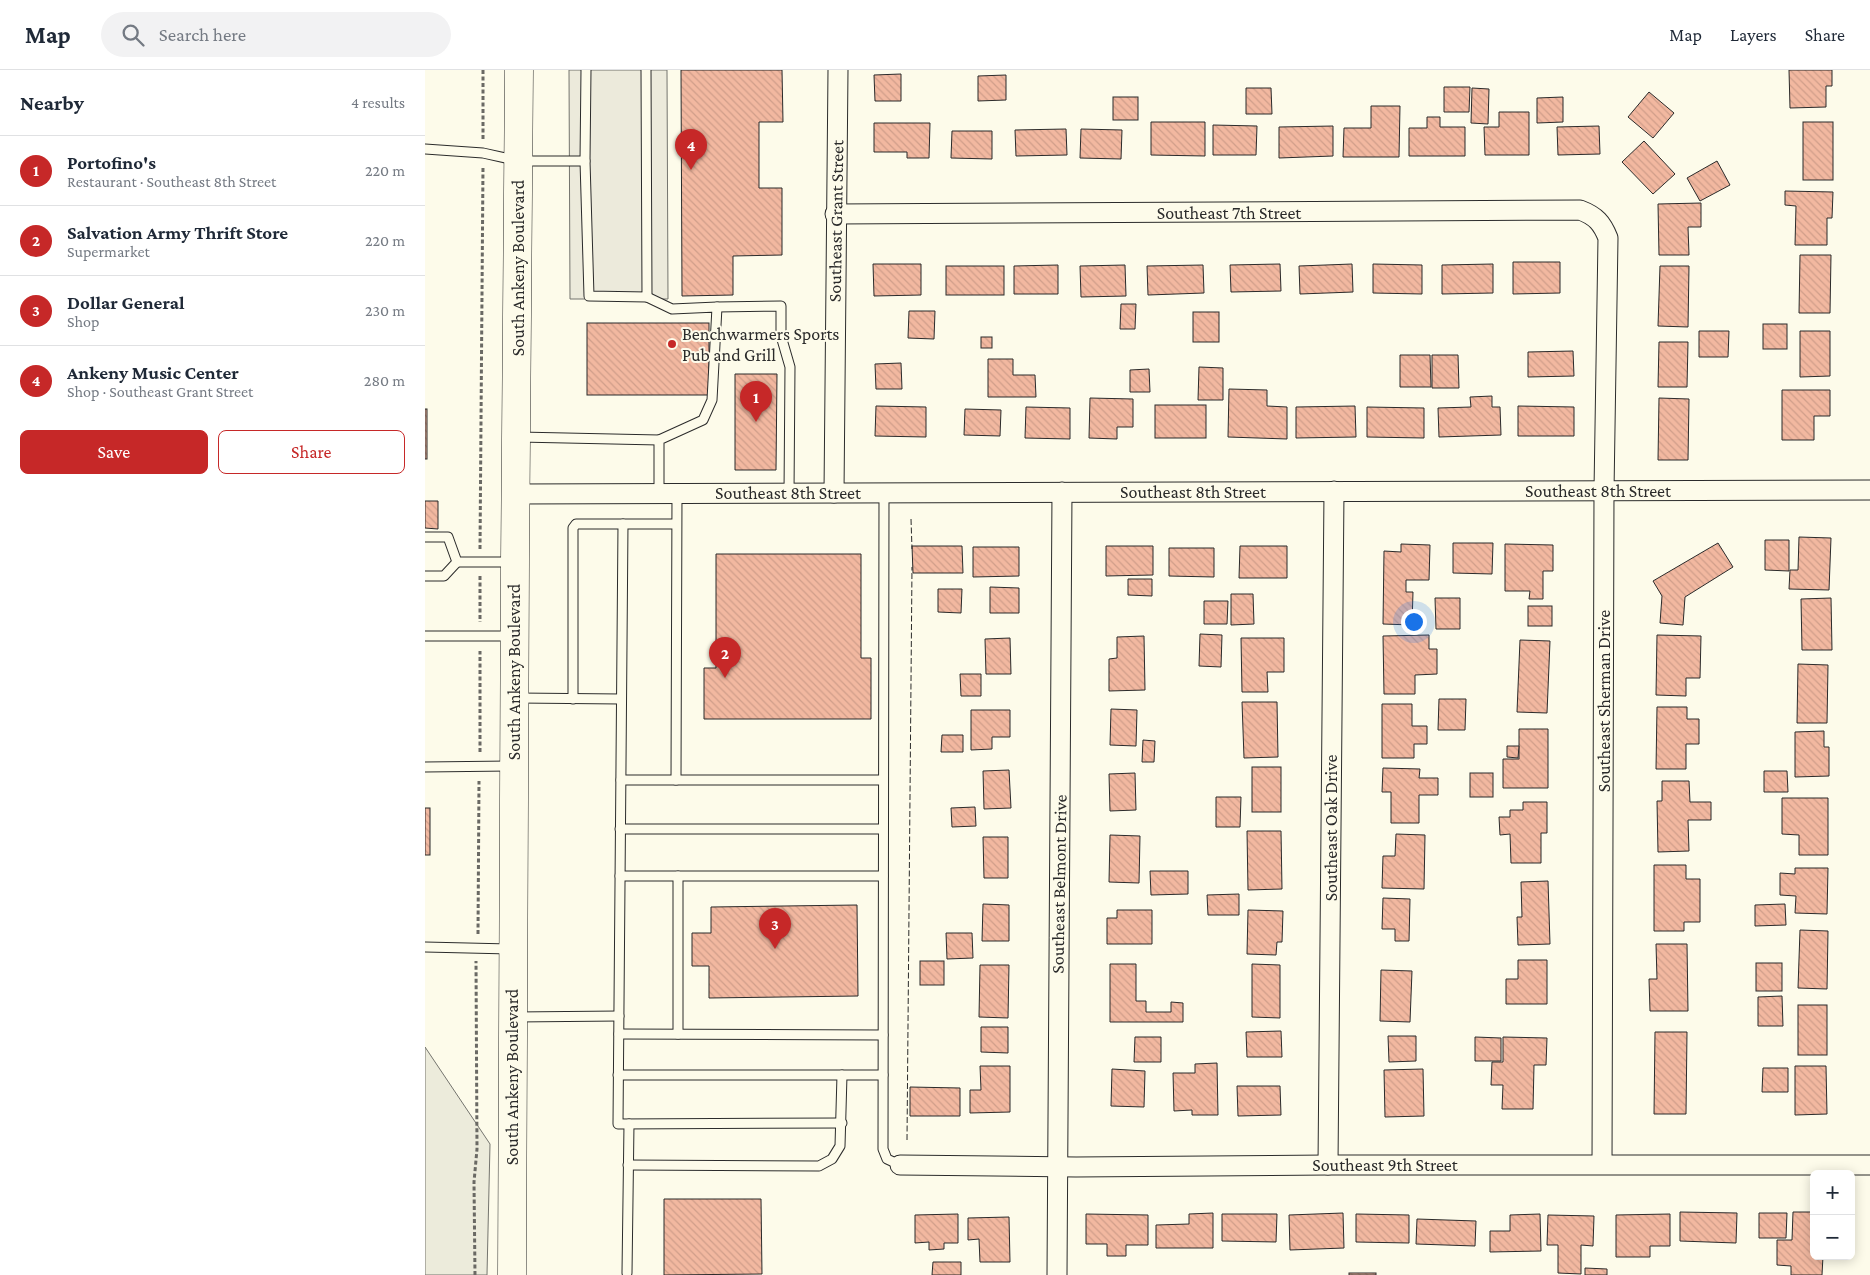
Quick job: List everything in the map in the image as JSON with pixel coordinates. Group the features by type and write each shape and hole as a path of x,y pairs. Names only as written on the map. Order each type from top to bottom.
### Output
{"main road":[{"name":"South Ankeny Boulevard","path":"512,1275 519,70"}],"street":[{"name":"Southeast Grant Street","path":"834,492 835,214 838,70"},
{"name":"Southeast 7th Street","path":"835,214 1580,210 1593,215 1603,224 1608,238"},
{"name":"Southeast Sherman Drive","path":"1602,1164 1604,491 1608,238"},
{"name":"Southeast 8th Street","path":"516,494 1870,490"},
{"name":"Southeast Belmont Drive","path":"1057,1275 1056,1167 1062,492"},
{"name":"Southeast Oak Drive","path":"1328,1165 1334,492"},
{"name":"Southeast 9th Street","path":"900,1165 1056,1167 1602,1164 1870,1165"}],"lane":[{"path":"585,70 585,161 589,296 647,297 672,309 717,306 781,306 781,336 790,367 789,493"},
{"path":"646,70 647,297"},
{"path":"425,149 483,153 519,161 585,161"},
{"path":"516,437 659,440 703,420 712,400 717,306"},
{"path":"659,440 668,494 676,524 676,780"},
{"path":"883,493 883,1149 887,1158 900,1165"},
{"path":"573,699 573,528 576,524 676,524"},
{"path":"623,524 618,1124 842,1124"},
{"path":"425,537 448,538 457,562"},
{"path":"425,576 444,576 457,562 515,562"},
{"path":"425,636 515,636"},
{"path":"515,698 621,699"},
{"path":"425,767 514,766"},
{"path":"621,780 883,780"},
{"path":"620,829 883,829"},
{"path":"620,876 883,876"},
{"path":"678,876 678,1034"},
{"path":"425,947 513,949"},
{"path":"512,1017 619,1016"},
{"path":"619,1034 883,1034"},
{"path":"618,1075 883,1075"},
{"path":"628,1165 819,1166 833,1159 840,1146 842,1075"},
{"path":"627,1273 629,1124"}],"path":[{"path":"475,1275 474,1182 477,1149 476,966 478,948 483,70"}],"shaded area":[{"path":"569,70 667,70 668,299 570,299"},
{"path":"425,1047 490,1144 487,1275 425,1275"}],"building":[{"path":"681,70 782,70 783,122 759,122 759,188 782,188 782,255 733,256 733,295 682,296"},
{"path":"1789,70 1832,70 1832,86 1826,86 1826,107 1790,108"},
{"path":"901,74 901,101 875,101 874,75"},
{"path":"1006,75 1006,100 978,101 978,76"},
{"path":"1444,87 1470,87 1469,112 1444,112"},
{"path":"1246,88 1271,88 1272,114 1246,114"},
{"path":"1472,88 1489,89 1488,124 1471,123"},
{"path":"1649,92 1674,113 1653,138 1628,117"},
{"path":"1113,97 1138,97 1138,120 1113,120"},
{"path":"1563,97 1563,122 1537,123 1537,98"},
{"path":"1371,106 1400,106 1399,157 1343,157 1344,128 1371,128"},
{"path":"1499,112 1529,112 1529,155 1485,155 1484,127 1499,127"},
{"path":"1427,117 1440,117 1440,127 1465,127 1465,156 1409,156 1409,128 1427,128"},
{"path":"1151,122 1205,122 1205,156 1151,155"},
{"path":"1803,122 1833,122 1833,180 1803,180"},
{"path":"874,123 930,123 929,158 907,158 907,152 874,152"},
{"path":"1213,125 1257,126 1256,155 1213,155"},
{"path":"1333,126 1333,156 1279,158 1279,127"},
{"path":"1599,126 1600,154 1558,155 1557,127"},
{"path":"1066,129 1067,155 1016,156 1015,130"},
{"path":"1081,129 1122,130 1121,159 1080,158"},
{"path":"952,131 992,131 992,159 951,158"},
{"path":"1644,141 1675,174 1653,194 1622,162"},
{"path":"1717,161 1730,185 1700,201 1687,178"},
{"path":"1785,191 1833,192 1832,218 1827,218 1827,245 1795,245 1796,206 1785,205"},
{"path":"1701,203 1701,227 1688,227 1689,255 1659,255 1658,204"},
{"path":"1800,255 1831,255 1830,313 1799,313"},
{"path":"1513,262 1560,262 1560,293 1513,294"},
{"path":"873,264 921,264 921,295 874,296"},
{"path":"1280,264 1281,291 1231,292 1230,265"},
{"path":"1352,264 1353,292 1300,294 1299,266"},
{"path":"1373,264 1422,265 1422,294 1373,293"},
{"path":"1493,264 1493,293 1442,294 1442,265"},
{"path":"1058,265 1058,294 1014,294 1014,266"},
{"path":"1125,265 1126,296 1081,297 1080,266"},
{"path":"1203,265 1204,293 1148,295 1147,266"},
{"path":"946,266 1004,266 1004,295 946,295"},
{"path":"1660,266 1689,266 1688,327 1658,326"},
{"path":"1121,304 1136,304 1135,329 1120,329"},
{"path":"909,311 935,311 934,339 908,338"},
{"path":"1193,312 1219,312 1219,342 1193,342"},
{"path":"587,323 709,323 709,395 587,395"},
{"path":"1763,324 1787,324 1787,349 1763,349"},
{"path":"1699,331 1729,331 1728,357 1699,357"},
{"path":"1800,331 1830,331 1830,376 1800,377"},
{"path":"981,337 992,337 992,348 981,348"},
{"path":"1659,342 1688,342 1687,387 1658,387"},
{"path":"1573,351 1574,376 1528,377 1528,352"},
{"path":"1400,355 1430,355 1431,387 1400,387"},
{"path":"1432,355 1458,355 1459,388 1432,388"},
{"path":"988,359 1013,359 1013,375 1035,375 1036,397 988,397"},
{"path":"901,363 902,389 876,389 875,364"},
{"path":"1199,367 1223,368 1223,400 1198,400"},
{"path":"1149,369 1150,392 1130,392 1130,370"},
{"path":"735,374 777,374 776,470 735,470"},
{"path":"1229,389 1267,390 1267,406 1287,407 1287,439 1228,437"},
{"path":"1782,390 1830,390 1830,416 1814,416 1814,440 1782,440"},
{"path":"1492,396 1492,407 1500,407 1501,435 1439,437 1438,408 1471,407 1470,397"},
{"path":"1090,398 1133,399 1133,427 1117,427 1117,439 1089,438"},
{"path":"1659,398 1689,399 1688,460 1658,460"},
{"path":"1155,405 1206,405 1206,438 1155,438"},
{"path":"876,406 926,407 926,437 875,436"},
{"path":"1355,406 1356,437 1296,438 1296,407"},
{"path":"1518,406 1574,407 1574,436 1518,436"},
{"path":"1026,407 1070,408 1070,439 1025,438"},
{"path":"1367,407 1424,408 1424,438 1367,437"},
{"path":"425,409 427,409 427,459 425,459"},
{"path":"965,409 1001,410 1000,436 964,435"},
{"path":"425,501 438,501 438,529 425,528"},
{"path":"1799,537 1831,538 1829,590 1789,589 1790,570 1798,570"},
{"path":"1765,540 1789,540 1789,571 1765,570"},
{"path":"1453,543 1493,543 1492,574 1453,573"},
{"path":"1718,543 1733,567 1685,597 1683,625 1660,623 1662,596 1653,581"},
{"path":"1401,544 1430,545 1429,580 1406,580 1406,592 1413,592 1412,625 1383,624 1384,551 1401,552"},
{"path":"1505,544 1553,545 1553,571 1543,571 1543,599 1529,599 1530,591 1505,591"},
{"path":"912,546 962,546 963,573 913,573"},
{"path":"1106,546 1153,546 1153,575 1106,576"},
{"path":"1240,546 1287,546 1287,578 1239,578"},
{"path":"973,547 1019,547 1019,576 973,577"},
{"path":"1169,548 1214,548 1214,577 1169,576"},
{"path":"716,554 861,554 861,658 871,658 871,719 704,719 704,668 716,668"},
{"path":"1128,579 1152,579 1152,596 1128,595"},
{"path":"990,587 1019,588 1019,613 990,613"},
{"path":"938,589 962,589 961,613 938,612"},
{"path":"1231,594 1253,594 1254,624 1231,625"},
{"path":"1435,598 1460,598 1460,629 1436,629"},
{"path":"1831,598 1832,650 1802,650 1801,599"},
{"path":"1204,601 1228,601 1227,624 1204,624"},
{"path":"1528,606 1552,606 1552,626 1528,626"},
{"path":"1200,634 1222,635 1221,667 1199,666"},
{"path":"1429,635 1429,649 1437,649 1437,674 1415,675 1415,694 1384,694 1383,636"},
{"path":"1657,635 1701,636 1700,678 1686,678 1686,696 1656,695"},
{"path":"1144,636 1145,690 1109,691 1109,659 1117,658 1117,637"},
{"path":"1010,638 1011,674 986,674 985,639"},
{"path":"1241,638 1284,638 1284,672 1267,672 1268,692 1242,692"},
{"path":"1520,640 1550,641 1547,713 1517,712"},
{"path":"1798,664 1828,665 1827,723 1797,723"},
{"path":"960,674 981,674 981,696 961,696"},
{"path":"1439,699 1466,699 1465,730 1438,730"},
{"path":"1242,702 1277,702 1278,757 1244,758"},
{"path":"1382,704 1412,704 1412,726 1427,726 1427,744 1414,744 1414,758 1382,758"},
{"path":"1657,707 1687,707 1687,719 1699,719 1699,744 1686,744 1686,769 1656,769"},
{"path":"1111,709 1137,710 1136,746 1110,745"},
{"path":"971,710 1010,710 1010,737 992,737 992,749 971,750"},
{"path":"1519,729 1548,729 1548,788 1503,788 1503,759 1519,759"},
{"path":"1824,731 1824,747 1829,747 1829,776 1795,777 1795,732"},
{"path":"942,735 963,735 963,752 941,752"},
{"path":"1143,740 1155,741 1154,762 1142,762"},
{"path":"1507,746 1519,746 1518,758 1507,757"},
{"path":"1252,767 1281,767 1281,812 1252,812"},
{"path":"1383,768 1420,769 1419,778 1438,778 1438,795 1419,795 1419,823 1391,823 1391,792 1382,792"},
{"path":"1009,770 1011,808 984,809 983,771"},
{"path":"1764,771 1787,771 1788,792 1764,792"},
{"path":"1135,773 1136,810 1110,811 1109,774"},
{"path":"1470,773 1493,773 1493,797 1470,797"},
{"path":"1662,781 1689,781 1690,802 1711,802 1711,820 1688,820 1689,851 1658,852 1657,801 1662,801"},
{"path":"1216,797 1241,797 1240,827 1216,827"},
{"path":"1782,798 1828,798 1828,855 1799,855 1799,835 1782,834"},
{"path":"1523,802 1547,802 1547,833 1541,833 1541,863 1511,863 1510,834 1500,835 1499,817 1510,817 1510,810 1523,810"},
{"path":"975,807 976,826 952,827 951,808"},
{"path":"425,808 430,808 430,855 425,855"},
{"path":"1247,831 1281,831 1282,889 1248,890"},
{"path":"1396,834 1425,835 1424,889 1382,888 1383,856 1395,856"},
{"path":"1110,835 1140,836 1139,883 1109,882"},
{"path":"983,837 1008,837 1008,878 984,878"},
{"path":"1654,865 1686,865 1686,879 1700,879 1700,922 1684,922 1684,931 1654,931"},
{"path":"1795,868 1828,868 1827,914 1795,913 1796,896 1780,895 1780,873 1795,874"},
{"path":"1150,871 1188,871 1188,894 1151,895"},
{"path":"1548,881 1550,944 1518,945 1517,917 1522,917 1521,882"},
{"path":"1239,894 1239,915 1208,915 1207,895"},
{"path":"1383,898 1410,899 1409,941 1395,941 1395,929 1382,929"},
{"path":"983,904 1009,905 1009,941 982,941"},
{"path":"1785,904 1786,925 1755,926 1755,905"},
{"path":"857,905 858,996 709,998 709,966 692,966 692,933 711,933 711,907"},
{"path":"1117,910 1152,910 1152,944 1107,944 1107,918 1117,918"},
{"path":"1248,910 1283,911 1282,942 1277,942 1276,955 1247,954"},
{"path":"1800,930 1828,931 1827,989 1798,988"},
{"path":"946,933 972,933 973,958 947,959"},
{"path":"1656,944 1687,944 1688,1011 1650,1011 1649,979 1657,979"},
{"path":"1518,960 1547,960 1547,1004 1506,1004 1506,979 1518,979"},
{"path":"920,961 944,961 944,985 920,985"},
{"path":"1756,963 1782,963 1782,991 1756,991"},
{"path":"1110,964 1136,964 1136,1001 1146,1001 1146,1012 1171,1012 1171,1002 1183,1003 1183,1022 1110,1022"},
{"path":"1252,964 1280,965 1280,1018 1252,1017"},
{"path":"980,965 1009,965 1008,1018 979,1017"},
{"path":"1381,970 1412,971 1410,1022 1380,1021"},
{"path":"1782,996 1783,1026 1758,1026 1758,997"},
{"path":"1798,1005 1827,1005 1827,1055 1798,1055"},
{"path":"981,1027 1008,1027 1008,1053 981,1052"},
{"path":"1281,1031 1282,1057 1247,1057 1246,1032"},
{"path":"1655,1032 1687,1032 1686,1114 1654,1114"},
{"path":"1388,1036 1416,1036 1416,1061 1389,1062"},
{"path":"1135,1037 1161,1037 1161,1062 1134,1062"},
{"path":"1475,1037 1501,1038 1501,1061 1475,1061"},
{"path":"1503,1037 1547,1038 1546,1065 1534,1065 1533,1109 1502,1109 1503,1085 1491,1085 1492,1062 1503,1062"},
{"path":"1217,1063 1218,1115 1192,1115 1192,1110 1174,1111 1173,1073 1195,1073 1195,1064"},
{"path":"980,1066 1010,1066 1010,1112 970,1113 970,1090 981,1090"},
{"path":"1795,1066 1826,1066 1827,1114 1795,1115"},
{"path":"1763,1068 1788,1068 1788,1092 1762,1092"},
{"path":"1112,1069 1145,1071 1144,1107 1111,1106"},
{"path":"1423,1069 1424,1116 1385,1117 1384,1070"},
{"path":"1237,1086 1280,1086 1281,1115 1238,1116"},
{"path":"910,1087 960,1088 960,1116 910,1116"},
{"path":"664,1199 761,1199 762,1274 664,1275"},
{"path":"1680,1212 1737,1213 1736,1243 1680,1241"},
{"path":"1793,1212 1810,1212 1810,1260 1823,1260 1822,1275 1791,1275 1791,1266 1777,1265 1777,1240 1792,1240"},
{"path":"1213,1213 1213,1248 1156,1248 1156,1225 1189,1224 1189,1214"},
{"path":"1343,1213 1344,1248 1290,1250 1289,1215"},
{"path":"1759,1213 1787,1213 1786,1238 1759,1238"},
{"path":"958,1214 958,1243 944,1243 944,1249 929,1250 929,1242 915,1243 915,1215"},
{"path":"1086,1214 1148,1215 1148,1245 1126,1245 1126,1256 1107,1256 1107,1244 1086,1244"},
{"path":"1222,1214 1277,1214 1276,1242 1222,1241"},
{"path":"1356,1214 1409,1215 1409,1243 1356,1242"},
{"path":"1540,1214 1541,1251 1490,1252 1490,1231 1510,1231 1510,1215"},
{"path":"1670,1214 1670,1246 1650,1246 1650,1257 1616,1257 1616,1215"},
{"path":"1548,1215 1594,1216 1593,1246 1581,1245 1581,1274 1558,1273 1558,1245 1547,1245"},
{"path":"1009,1217 1010,1262 980,1262 979,1239 968,1240 968,1218"},
{"path":"1417,1219 1476,1221 1475,1246 1416,1244"},
{"path":"933,1262 961,1262 961,1275 932,1275"},
{"path":"1585,1268 1607,1269 1607,1275 1585,1275"},
{"path":"1349,1273 1376,1273 1376,1275 1349,1275"}],"fence":[{"path":"911,519 912,549"},
{"path":"907,1140 912,567"}],"place":[{"name":"Ankeny Music Center","path":"691,170"},
{"name":"Benchwarmers Sports Pub and Grill","path":"672,344"},
{"name":"Portofino's","path":"756,422"},
{"name":"Salvation Army Thrift Store","path":"725,678"},
{"name":"Dollar General","path":"775,949"}]}
